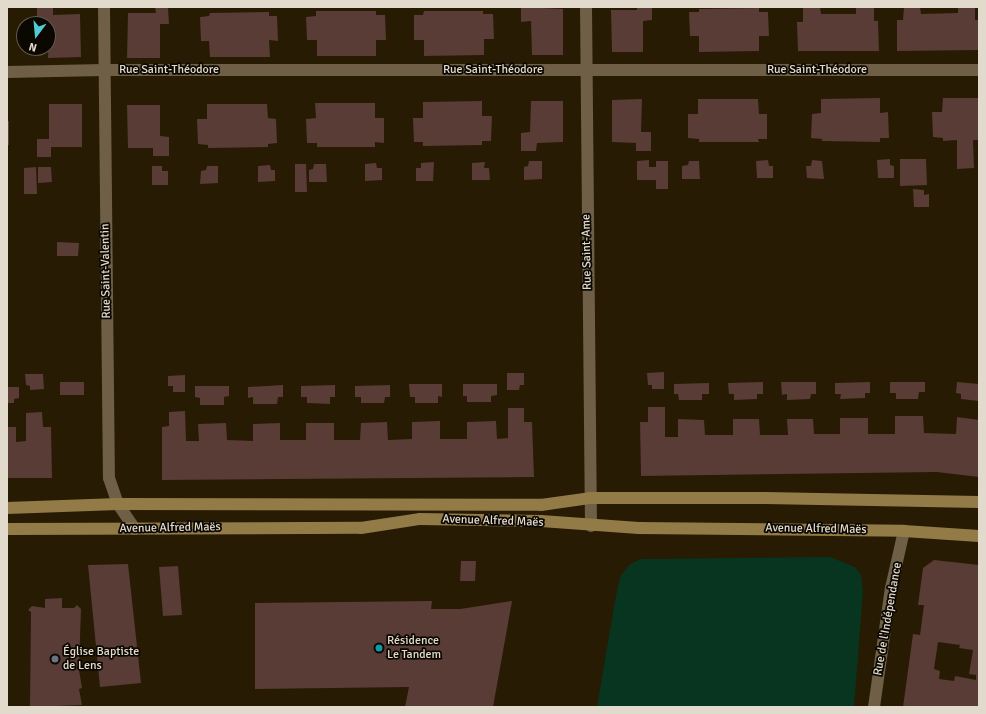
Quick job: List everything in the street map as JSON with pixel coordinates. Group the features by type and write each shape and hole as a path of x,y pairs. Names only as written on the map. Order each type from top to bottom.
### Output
{"main road":[{"name":"Avenue Alfred Maës","path":"7,508 118,504 542,505 590,498 765,498 979,502"},
{"name":"Avenue Alfred Maës","path":"7,529 361,528 420,519 542,521 591,526 904,531 979,536"}],"street":[{"name":"Rue Saint-Valentin","path":"104,7 109,478 118,504 135,529"},
{"name":"Rue Saint-Ame","path":"586,7 588,70 591,526"},
{"name":"Rue Saint-Théodore","path":"7,72 104,70 979,70"},
{"name":"Rue de l'Indépendance","path":"874,707 891,588 904,531"}],"green space":[{"path":"830,557 855,567 861,575 863,591 854,707 597,707 620,577 629,565 641,559"}],"building":[{"path":"37,7 53,7 53,15 80,14 81,57 48,58 48,56 56,56 56,16 37,16"},
{"path":"155,7 168,7 169,24 160,24 160,58 127,58 128,13 156,13"},
{"path":"521,7 563,9 563,55 532,55 531,21 521,22"},
{"path":"637,7 652,7 652,20 643,21 643,52 612,52 611,10 637,10"},
{"path":"803,7 820,7 821,14 856,14 856,7 874,7 874,21 878,21 879,51 798,51 797,22 803,22"},
{"path":"904,7 920,7 921,14 958,13 958,7 975,7 975,20 979,20 979,50 897,51 897,20 903,20"},
{"path":"759,8 759,12 768,12 769,36 759,36 759,51 699,52 699,36 690,36 689,12 699,12 699,9"},
{"path":"316,11 376,11 376,15 385,15 386,40 376,40 376,56 317,56 317,40 307,40 306,17 316,16"},
{"path":"424,11 483,11 483,14 493,14 494,39 484,39 484,55 424,56 424,40 414,40 414,15 423,15"},
{"path":"269,12 269,16 277,16 278,41 269,40 270,57 210,57 209,41 201,41 200,17 209,16 210,13"},
{"path":"880,98 880,113 888,112 889,138 880,138 880,142 822,141 822,139 811,138 812,114 821,113 821,99"},
{"path":"943,98 979,98 979,140 973,140 974,168 957,169 957,140 943,141 943,138 933,137 932,112 942,112"},
{"path":"642,99 641,132 651,132 651,151 636,151 636,143 612,142 612,100"},
{"path":"698,99 758,99 759,114 767,114 767,139 758,139 759,142 699,142 699,139 688,138 688,114 698,114"},
{"path":"482,101 482,116 492,116 491,141 482,141 482,145 423,146 423,142 414,142 413,118 423,118 423,102"},
{"path":"531,101 563,101 563,142 537,143 536,151 521,151 521,133 530,132"},
{"path":"315,103 375,103 375,118 384,118 384,143 375,142 375,147 317,147 317,143 307,143 306,119 316,118"},
{"path":"49,104 82,104 82,147 51,147 51,157 37,157 37,139 49,139"},
{"path":"207,104 267,104 268,118 276,119 277,143 268,144 268,147 208,148 208,145 198,144 197,119 207,119"},
{"path":"127,105 160,105 160,136 169,137 169,156 153,156 153,148 128,148"},
{"path":"7,121 9,121 9,145 7,145"},
{"path":"890,159 890,165 894,166 894,178 878,178 877,160"},
{"path":"900,159 926,159 927,185 900,186"},
{"path":"649,160 649,167 656,167 656,161 668,161 668,189 656,189 656,180 637,180 637,161"},
{"path":"768,160 769,166 773,166 773,178 757,178 756,161"},
{"path":"812,160 822,161 824,179 807,178 806,166 811,166"},
{"path":"529,161 542,161 542,179 524,180 524,167 528,166"},
{"path":"689,161 699,161 700,179 682,179 682,166 688,165"},
{"path":"434,162 433,181 416,181 416,168 421,168 421,163"},
{"path":"485,162 484,168 489,168 490,180 472,180 472,163"},
{"path":"376,163 377,168 382,168 382,180 365,181 365,164"},
{"path":"295,164 306,164 307,192 295,192"},
{"path":"314,164 326,164 327,182 309,182 309,170 313,169"},
{"path":"270,165 271,170 275,170 275,181 258,182 258,166"},
{"path":"152,166 162,166 162,171 168,171 168,185 152,185"},
{"path":"207,166 218,166 218,183 200,184 201,171 206,170"},
{"path":"36,167 37,194 24,194 24,168"},
{"path":"38,167 51,167 52,182 38,183"},
{"path":"913,189 924,190 924,195 929,194 929,207 914,207"},
{"path":"57,242 79,243 78,256 57,256"},
{"path":"664,372 664,389 652,389 652,385 648,385 647,373"},
{"path":"507,373 524,373 524,385 520,385 519,390 507,390"},
{"path":"25,374 43,374 44,389 30,390 30,386 26,385"},
{"path":"185,375 185,392 173,392 173,386 168,386 168,376"},
{"path":"60,382 84,382 84,395 60,395"},
{"path":"763,382 763,394 757,394 757,399 734,400 734,394 729,394 728,383"},
{"path":"781,382 816,382 816,394 811,394 810,399 787,400 787,394 782,395"},
{"path":"870,382 870,393 865,393 865,398 840,399 841,394 835,394 835,383"},
{"path":"890,382 925,382 925,392 919,392 918,399 896,399 896,393 890,393"},
{"path":"957,382 979,384 979,401 961,399 961,394 956,393"},
{"path":"709,383 709,394 702,394 702,400 679,400 678,394 674,394 674,384"},
{"path":"409,384 442,384 442,397 438,396 438,403 415,403 415,397 410,397"},
{"path":"463,384 497,384 497,395 491,396 491,402 467,402 467,396 463,396"},
{"path":"283,385 283,397 278,397 277,404 253,404 253,397 248,398 248,387"},
{"path":"335,385 335,397 330,397 330,404 307,403 307,397 301,397 301,386"},
{"path":"390,385 390,397 385,397 384,403 361,403 361,397 355,397 355,386"},
{"path":"195,386 229,386 229,396 224,397 224,405 200,405 200,398 195,397"},
{"path":"7,387 19,387 19,398 14,399 14,403 7,403"},
{"path":"648,407 665,407 665,437 678,437 678,419 704,420 705,435 733,435 733,419 759,419 760,435 788,435 787,419 813,419 814,434 840,434 840,418 868,418 868,434 895,434 895,416 923,416 924,433 956,434 957,417 979,420 979,477 937,472 641,476 640,422 648,422"},
{"path":"508,408 524,408 524,422 532,422 534,477 162,480 162,427 169,426 169,412 185,411 186,441 199,441 198,424 226,423 227,440 253,441 253,424 280,423 280,440 306,440 306,423 334,423 334,440 360,440 361,423 387,422 388,440 412,439 412,422 440,421 440,439 467,439 467,422 496,421 497,439 508,438"},
{"path":"42,412 43,427 51,427 52,478 7,478 7,427 16,427 16,442 26,441 26,413"},
{"path":"934,560 979,565 979,707 903,707 913,634 920,635 924,605 918,605 923,568","holes":["938,642 960,645 959,648 973,650 969,674 976,675 976,680 955,676 954,681 939,679 940,671 934,669"]},
{"path":"461,561 476,561 475,581 460,581"},
{"path":"128,564 141,683 100,687 88,565"},
{"path":"178,566 182,615 163,616 159,567"},
{"name":"Église Baptiste de Lens","path":"62,598 62,608 74,608 77,605 81,609 79,666 81,667 79,670 82,688 79,689 82,705 30,707 31,612 28,610 32,606 45,608 45,599"},
{"name":"Résidence Le Tandem","path":"432,601 431,609 460,609 512,601 493,707 405,707 409,687 255,689 255,603"}],"place":[{"name":"Résidence Le Tandem","path":"379,648"},
{"name":"Église Baptiste de Lens","path":"55,659"}]}
